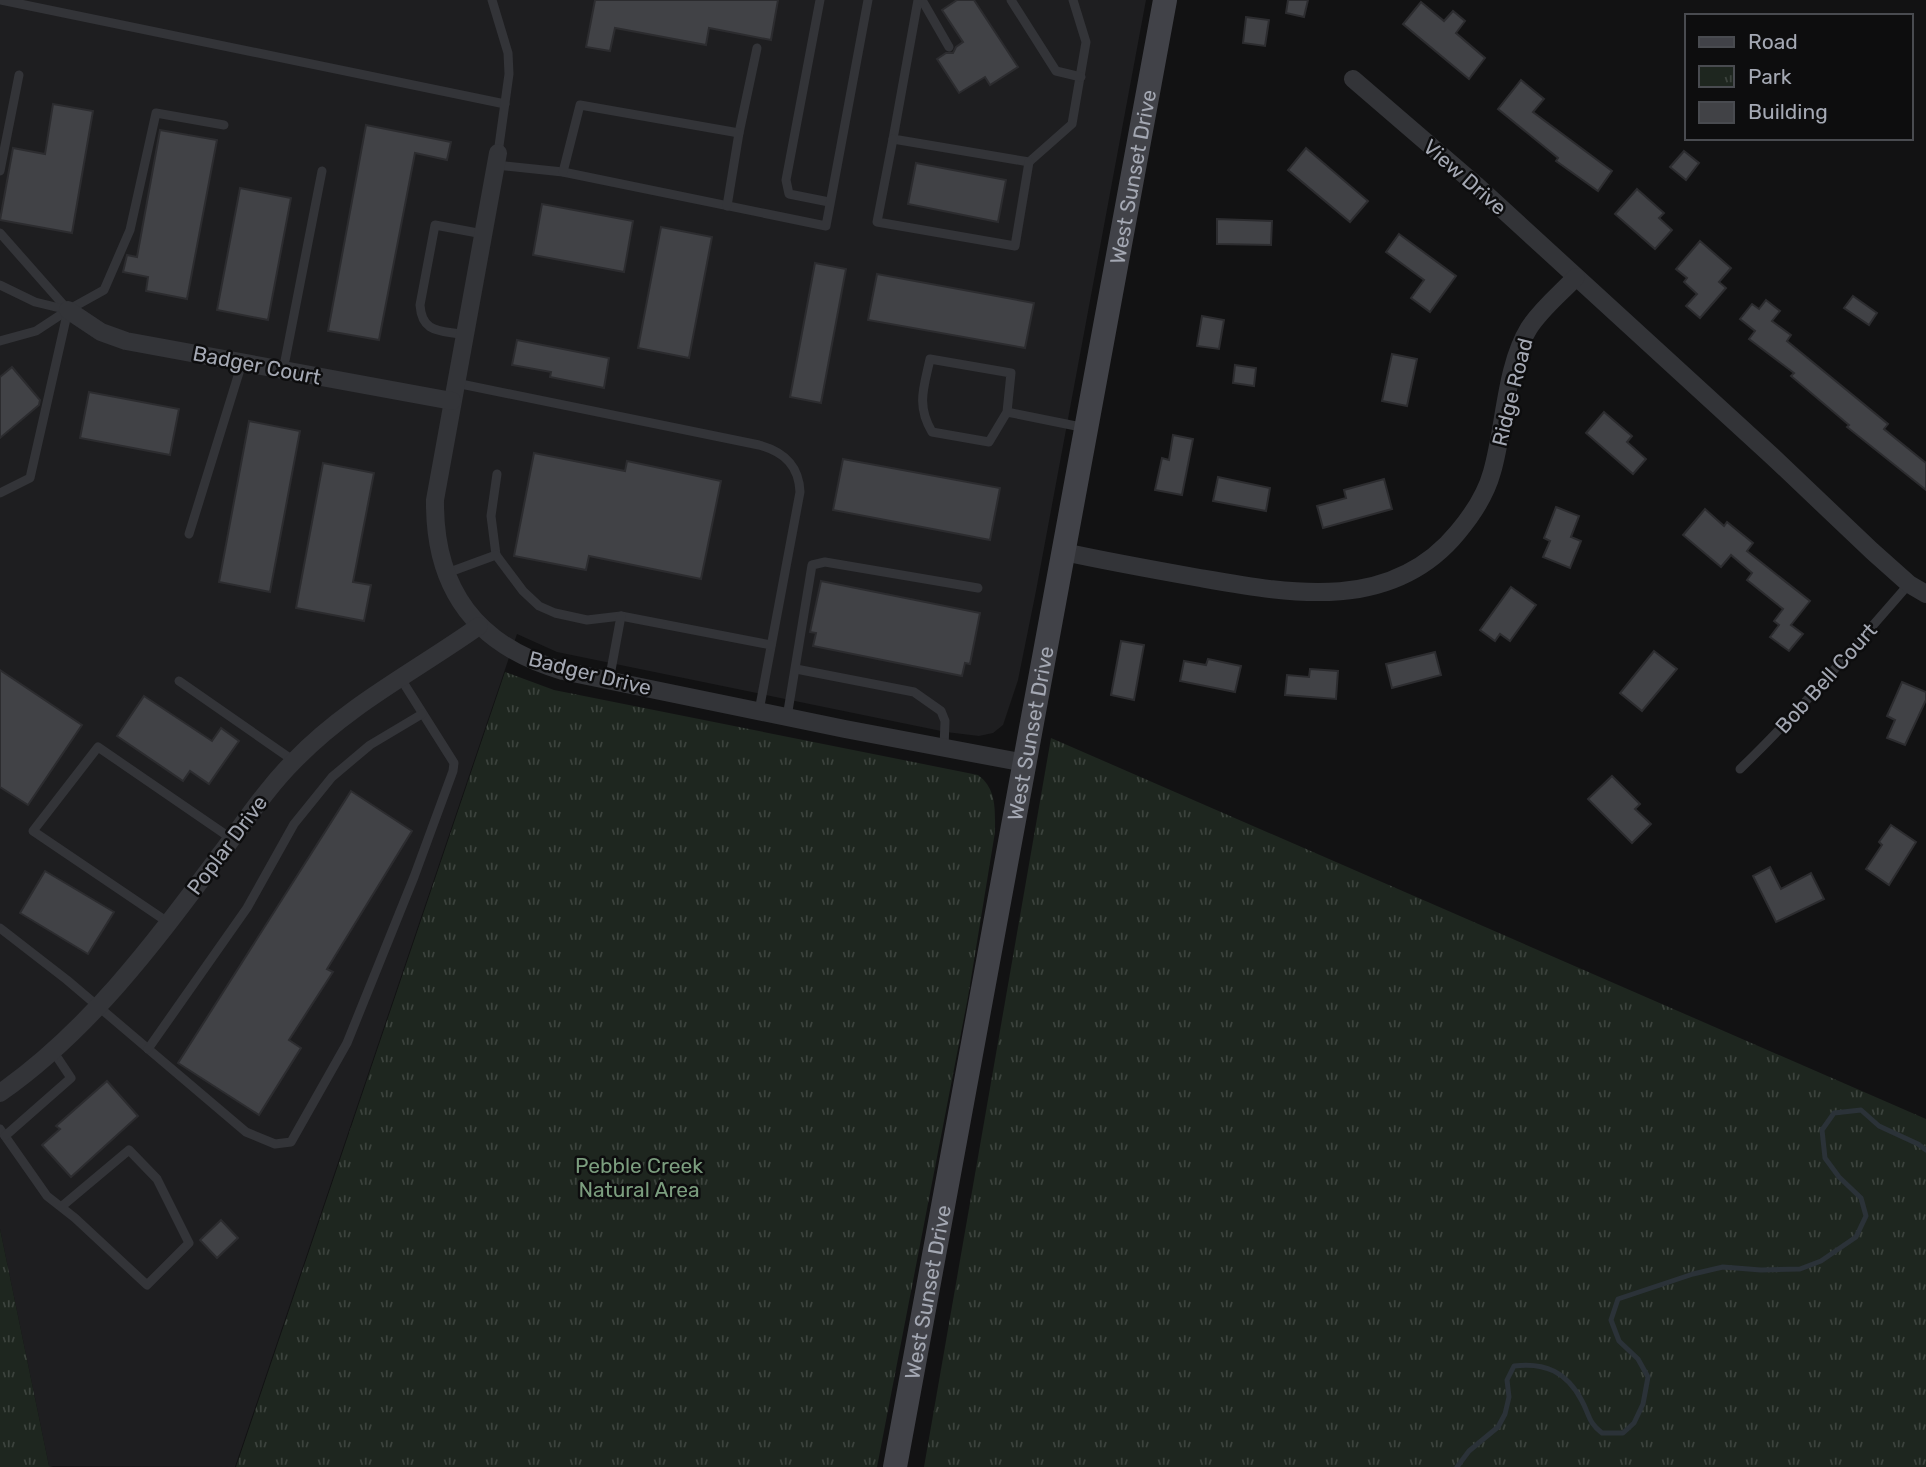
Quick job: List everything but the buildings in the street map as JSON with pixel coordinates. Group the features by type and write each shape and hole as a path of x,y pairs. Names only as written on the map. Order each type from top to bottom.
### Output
{"main road":[{"name":"West Sunset Drive","path":"895,1467 1166,0"}],"street":[{"name":"View Drive","path":"1353,79 1476,185 1576,277"},
{"name":"Badger Drive","path":"497,159 435,500 435,526 440,558 459,599 479,626 499,643 538,664 608,681 1026,763"},
{"name":"Ridge Road","path":"1064,552 1210,580 1287,592 1320,594 1388,582 1418,567 1448,544 1474,512 1492,475 1520,346 1530,327 1576,277"},
{"path":"1576,277 1909,584 1926,594"},
{"name":"Badger Court","path":"68,310 101,332 126,341 283,371 454,392"},
{"name":"Poplar Drive","path":"0,1093 53,1051 99,1007 146,953 257,805 294,761 352,710 479,626"}],"lane":[{"path":"1,0 505,104"},
{"path":"492,0 502,26 509,74 497,159 825,226 868,0"},
{"path":"820,0 786,180 789,194 829,202"},
{"path":"920,0 949,47"},
{"path":"920,0 877,222 1015,246 1028,162 1072,124 1086,42 1073,0"},
{"path":"1011,0 1056,71 1081,76"},
{"path":"727,206 757,48"},
{"path":"0,171 19,75"},
{"path":"564,172 580,105 739,133"},
{"path":"0,341 36,331 104,290 130,230 156,113 224,125"},
{"path":"893,139 1028,162"},
{"path":"283,371 322,171"},
{"path":"464,335 429,328 424,323 420,305 435,225 483,234"},
{"path":"0,233 68,310"},
{"path":"0,285 35,303 68,310"},
{"path":"0,493 30,478 68,310"},
{"path":"930,359 1011,373 1007,412 989,442 932,432 923,418 921,400 930,359"},
{"path":"189,534 242,363"},
{"path":"454,392 759,445 782,453 795,469 800,492 759,711"},
{"path":"1007,412 1087,429"},
{"path":"497,474 491,516 496,555 523,591 539,606 555,614 587,620 621,616 771,645"},
{"path":"447,573 496,555"},
{"path":"787,717 812,565 825,562 978,588"},
{"name":"Bob Bell Court","path":"1740,769 1775,736 1909,584"},
{"path":"608,681 621,616"},
{"path":"796,669 914,692 926,698 941,711 945,721 944,748"},
{"path":"0,928 99,1007 246,1132 275,1144 291,1142 347,1043 414,877 453,771 454,763 401,679"},
{"path":"179,681 294,761"},
{"path":"148,1049 247,908 294,824 332,776 370,745 422,713"},
{"path":"169,923 33,831 98,747 232,839"},
{"path":"53,1051 71,1079 2,1132 47,1196 147,1285 189,1242 157,1179 129,1150 61,1208"}],"shaded area":[{"path":"0,0 1146,0 1036,591 1018,680 1003,725 993,733 979,736 946,732 557,652 517,634 235,1467 49,1466 0,1229"}],"green space":[{"name":"Pebble Creek Natural Area","path":"505,672 554,690 978,775 992,793 995,832 968,997 877,1467 236,1467"},
{"path":"1051,738 1926,1119 1926,1467 924,1467"},
{"path":"0,1229 49,1466 53,1467 0,1467"}],"waterway":[{"path":"1457,1467 1469,1451 1498,1427 1505,1414 1509,1397 1507,1380 1514,1366 1536,1366 1562,1376 1576,1391 1592,1422 1602,1433 1623,1433 1634,1423 1643,1404 1648,1377 1638,1359 1619,1341 1611,1320 1618,1299 1723,1267 1800,1269 1821,1261 1856,1237 1866,1216 1861,1198 1839,1177 1825,1158 1822,1130 1834,1113 1861,1110 1879,1126 1926,1150"}]}
